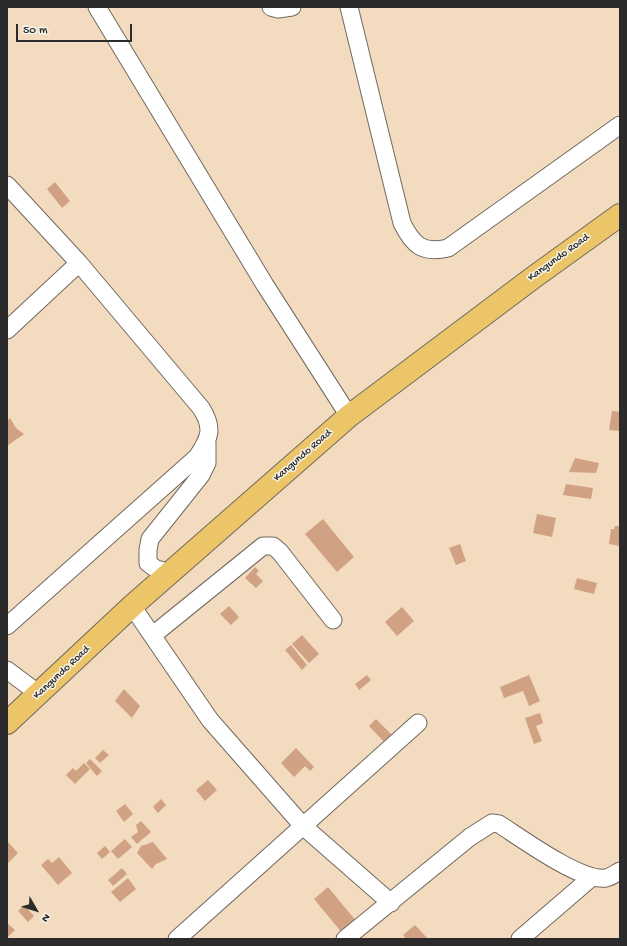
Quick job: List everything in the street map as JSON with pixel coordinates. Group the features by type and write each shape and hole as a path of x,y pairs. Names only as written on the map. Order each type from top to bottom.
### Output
{"highway":[{"name":"Kangundo Road","path":"7,723 132,606 348,416 534,277 620,215"}],"street":[{"path":"97,7 265,285 348,416"},
{"path":"271,7 278,9 292,7"},
{"path":"349,7 402,223 410,240 421,247 435,251 448,248 620,125"},
{"path":"7,185 78,263 201,408 208,419 210,430 207,442 207,463 201,475 150,539 148,563 156,569 170,573"},
{"path":"7,330 78,263"},
{"path":"7,626 197,457 207,442"},
{"path":"153,635 263,546 273,546 280,552 333,620"},
{"path":"132,606 210,720 303,826 391,903"},
{"path":"7,670 39,694"},
{"path":"176,939 418,723"},
{"path":"345,939 470,837 492,823 499,824 575,870 592,876 606,878 620,871"},
{"path":"520,939 592,876"}],"building":[{"path":"55,182 70,201 62,208 47,189"},
{"path":"612,411 620,412 620,431 609,430"},
{"path":"10,418 16,428 24,434 7,446 7,421"},
{"path":"575,458 599,463 596,473 569,472"},
{"path":"566,484 593,488 591,499 563,495"},
{"path":"537,514 556,518 552,537 533,533"},
{"path":"323,519 354,557 337,572 305,534"},
{"path":"615,526 620,526 620,546 609,544 611,529 614,529"},
{"path":"460,544 466,561 456,565 449,548"},
{"path":"255,567 259,571 256,574 263,581 256,588 245,578"},
{"path":"577,578 597,583 594,594 574,589"},
{"path":"229,606 239,617 231,625 220,614"},
{"path":"402,607 414,621 397,636 385,622"},
{"path":"302,635 319,654 309,663 292,644"},
{"path":"291,645 307,665 302,670 285,650"},
{"path":"367,675 371,680 359,690 355,684"},
{"path":"529,675 540,701 529,706 523,691 504,698 500,687"},
{"path":"124,689 140,706 132,718 115,701"},
{"path":"540,713 543,723 536,726 542,741 534,744 525,718"},
{"path":"376,719 395,738 387,745 369,726"},
{"path":"296,748 314,767 310,771 305,766 294,777 281,763"},
{"path":"103,750 109,755 100,763 95,758"},
{"path":"90,759 102,771 97,776 86,763"},
{"path":"84,763 90,769 75,784 66,775 73,768 76,771"},
{"path":"208,780 217,790 205,801 196,790"},
{"path":"161,799 166,805 158,813 153,807"},
{"path":"125,804 133,814 124,822 116,811"},
{"path":"141,821 151,832 137,844 131,837 138,832 136,825"},
{"path":"125,839 132,847 118,859 111,851"},
{"path":"7,841 18,853 7,864"},
{"path":"153,842 167,859 156,864 152,869 137,853 141,846"},
{"path":"105,846 110,852 102,859 97,853"},
{"path":"59,857 72,873 58,885 41,865 48,859 52,863"},
{"path":"122,868 127,874 113,886 108,880"},
{"path":"128,878 136,889 120,902 111,892"},
{"path":"328,887 357,922 343,934 314,899"},
{"path":"24,905 34,916 28,922 18,911"},
{"path":"7,923 15,930 8,937 7,935"},
{"path":"415,925 428,939 406,939 403,935"}]}
